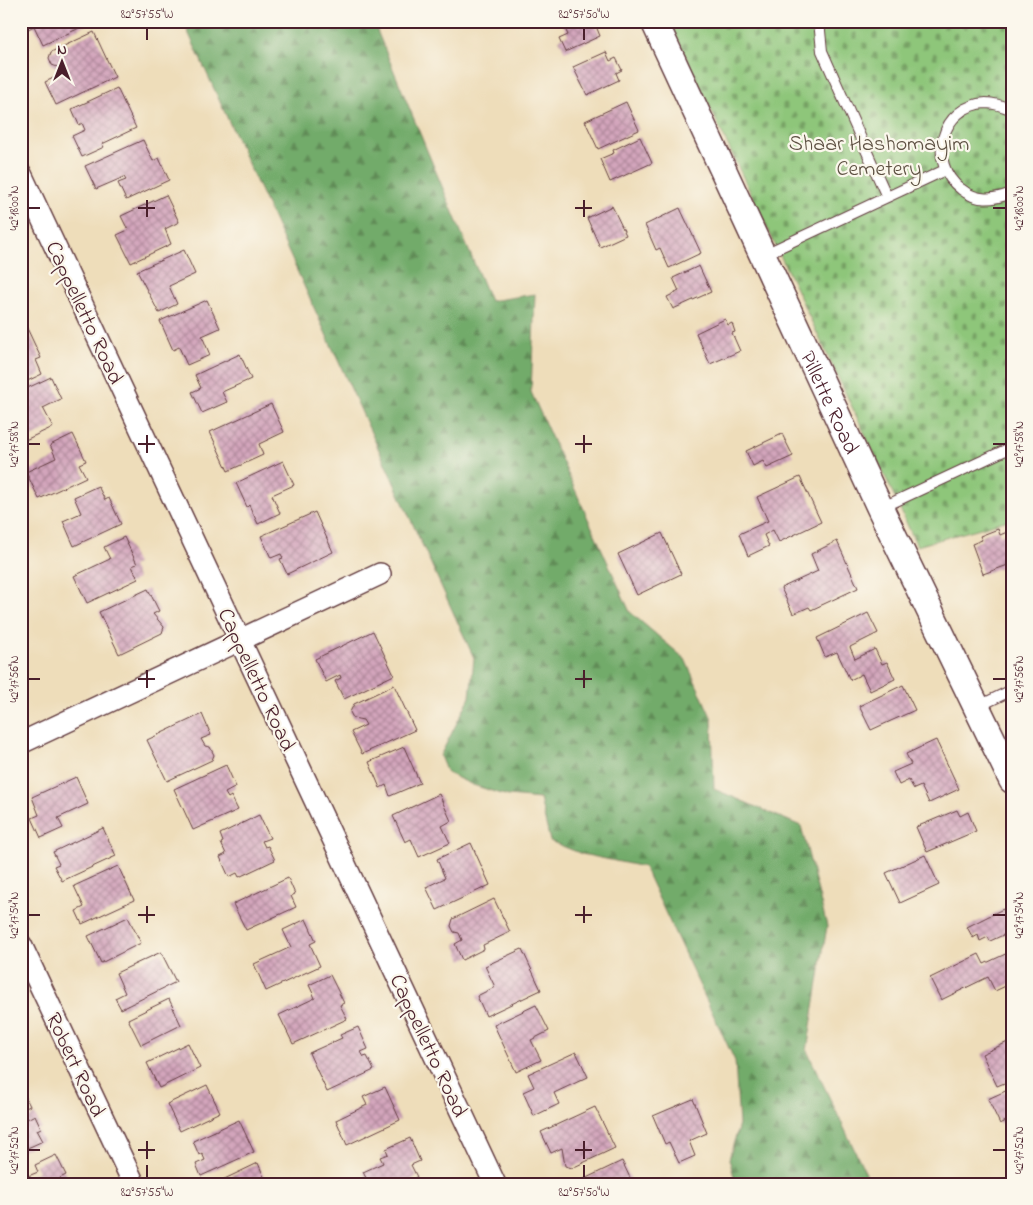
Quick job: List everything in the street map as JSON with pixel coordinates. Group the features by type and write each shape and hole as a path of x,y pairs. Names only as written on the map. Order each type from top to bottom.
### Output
{"street":[{"name":"Pillette Road","path":"654,21 880,508 1012,780"},
{"name":"Cappelletto Road","path":"21,174 495,1184"},
{"path":"21,742 380,574"},
{"name":"Robert Road","path":"21,945 134,1184"}],"lane":[{"path":"819,21 822,51 887,197"},
{"path":"1012,110 1000,105 985,103 970,107 957,115 947,126 942,141 941,156 945,170 954,184 967,194 982,199 999,198 1012,193"},
{"path":"762,255 945,170"},
{"path":"880,508 1012,448"},
{"path":"976,707 1012,690"}],"green space":[{"path":"183,21 373,21 490,301 535,294 531,392 630,612 685,659 712,719 714,789 801,826 827,926 807,1051 871,1184 736,1183 729,1159 739,1125 735,1061 644,867 582,854 550,841 540,799 508,796 473,785 447,773 440,756 470,697 474,658"},
{"name":"Shaar Hashomayim Cemetery","path":"669,21 1012,21 1012,519 917,546"}],"building":[{"path":"21,21 86,21 88,24 43,45 34,26 22,32"},
{"path":"594,21 600,36 565,52 559,39 568,35 562,22"},
{"path":"94,32 115,77 56,105 45,82 62,74 60,68 52,65 49,58 51,52"},
{"path":"606,52 610,61 616,58 622,70 616,73 619,80 587,95 573,67"},
{"path":"117,88 136,128 102,144 104,147 82,157 72,136 85,130 82,123 79,125 72,109"},
{"path":"626,102 639,130 598,149 585,121"},
{"path":"640,137 652,163 610,182 600,159 614,153 613,150"},
{"path":"143,140 153,161 159,158 169,180 126,200 118,183 126,180 124,177 96,189 85,166"},
{"path":"166,195 179,222 165,229 171,244 131,263 117,235 128,230 121,216"},
{"path":"612,206 626,235 600,247 587,218"},
{"path":"680,208 701,253 669,268 660,248 656,250 645,225"},
{"path":"184,250 195,274 169,286 177,304 159,313 137,271"},
{"path":"699,266 711,292 673,309 667,297 679,291 673,278"},
{"path":"207,300 220,328 202,336 210,355 187,365 179,347 173,350 160,321"},
{"path":"725,319 728,325 732,323 735,332 732,333 740,351 710,364 696,333"},
{"path":"26,326 41,358 36,360 42,374 21,384 21,328"},
{"path":"240,354 251,379 222,392 227,402 202,413 192,392 201,388 195,375"},
{"path":"51,377 61,399 43,408 53,427 21,442 21,391"},
{"path":"271,404 284,432 259,444 263,455 228,471 210,432"},
{"path":"73,434 86,461 79,464 86,477 39,499 26,472 56,458 50,445"},
{"path":"782,434 793,456 767,468 763,461 753,466 746,451"},
{"path":"283,461 294,485 272,495 280,513 258,524 249,505 247,507 236,483"},
{"path":"800,477 821,522 779,542 773,530 764,535 769,546 748,556 739,534 768,521 757,497"},
{"path":"98,486 105,500 109,498 121,524 74,546 63,521 81,513 74,497"},
{"path":"315,512 333,552 287,574 280,559 283,558 281,554 271,558 261,536"},
{"path":"998,529 1000,535 1012,530 1012,560 1007,561 1008,565 983,574 972,544 982,540 980,536"},
{"path":"662,533 681,574 637,595 618,554"},
{"path":"124,537 137,564 132,566 138,579 87,603 74,576 110,559 104,547"},
{"path":"837,541 858,588 811,610 809,607 793,614 781,588 818,571 811,554"},
{"path":"148,589 159,611 153,614 164,627 162,633 119,654 99,612"},
{"path":"868,613 878,633 850,647 855,659 875,649 882,664 887,662 895,679 870,691 862,674 850,680 837,652 825,657 817,638"},
{"path":"373,631 394,675 344,699 335,681 341,678 340,675 326,682 315,659"},
{"path":"394,685 415,730 362,754 351,732 366,725 363,720 353,718 350,712 354,704"},
{"path":"903,685 915,710 871,730 859,706"},
{"path":"202,714 211,735 201,739 205,746 210,747 214,755 212,760 167,781 147,740"},
{"path":"936,740 959,789 929,803 921,786 914,789 909,780 899,785 893,772 911,764 906,754"},
{"path":"404,747 420,783 390,796 386,785 380,788 369,762"},
{"path":"226,765 236,787 225,793 228,798 231,796 238,810 193,830 174,789"},
{"path":"76,777 88,804 58,818 63,828 41,838 32,818 39,815 32,797"},
{"path":"439,794 451,821 442,826 450,843 419,857 411,839 405,842 393,816"},
{"path":"957,810 960,816 968,812 976,831 927,852 916,827"},
{"path":"259,815 270,838 262,841 265,847 268,846 275,860 239,877 237,873 229,877 220,857 226,854 221,843 223,842 220,834"},
{"path":"103,828 116,856 62,881 54,866 59,864 53,852"},
{"path":"471,843 490,885 437,910 426,887 445,878 437,859"},
{"path":"925,855 939,885 900,903 886,873"},
{"path":"118,866 134,900 82,924 76,911 84,907 74,886"},
{"path":"288,878 295,894 291,896 296,907 246,930 233,904"},
{"path":"494,899 510,932 483,945 484,949 462,960 455,944 462,940 459,933 454,932 451,926 453,919"},
{"path":"1003,909 1005,914 1012,911 1012,931 990,941 988,937 980,941 978,935 973,938 967,927"},
{"path":"128,917 141,943 101,963 88,936"},
{"path":"306,919 316,941 310,944 320,966 266,991 254,964 291,947 283,930"},
{"path":"522,949 541,990 486,1016 477,996 495,987 485,966"},
{"path":"1012,951 1012,983 995,991 988,977 941,1000 930,978 979,954 984,964"},
{"path":"161,952 176,982 121,1009 115,998 125,993 116,973"},
{"path":"330,975 344,1003 340,1005 347,1019 293,1044 279,1015 315,998 309,985"},
{"path":"169,999 181,1025 141,1045 128,1019"},
{"path":"536,1005 549,1031 531,1040 541,1060 516,1072 494,1025"},
{"path":"358,1027 368,1049 361,1052 364,1057 367,1056 374,1070 327,1092 309,1053 342,1038 340,1035"},
{"path":"1012,1040 1012,1080 997,1086 982,1054"},
{"path":"188,1043 200,1068 159,1088 147,1063"},
{"path":"576,1052 588,1077 554,1093 559,1104 534,1116 523,1092 534,1087 528,1074"},
{"path":"207,1085 220,1112 180,1131 167,1104"},
{"path":"385,1087 400,1120 347,1145 336,1120 367,1105 363,1097"},
{"path":"21,1088 30,1106 21,1110"},
{"path":"1012,1088 1012,1118 1000,1124 988,1099"},
{"path":"693,1099 707,1133 689,1141 695,1156 679,1163 669,1142 665,1144 653,1116"},
{"path":"595,1107 615,1148 572,1168 565,1166 562,1148 551,1153 541,1132"},
{"path":"35,1115 41,1128 37,1130 43,1141 21,1151 21,1122"},
{"path":"239,1120 254,1152 201,1176 196,1164 205,1160 202,1153 199,1155 193,1141"},
{"path":"410,1138 420,1161 411,1165 417,1177 402,1184 369,1184 363,1172 383,1163 380,1157 388,1154 386,1149"},
{"path":"56,1155 66,1175 60,1178 63,1184 21,1184 21,1179 38,1172 35,1165"},
{"path":"622,1161 633,1184 581,1184 580,1181"},
{"path":"258,1163 267,1184 214,1184"}]}
